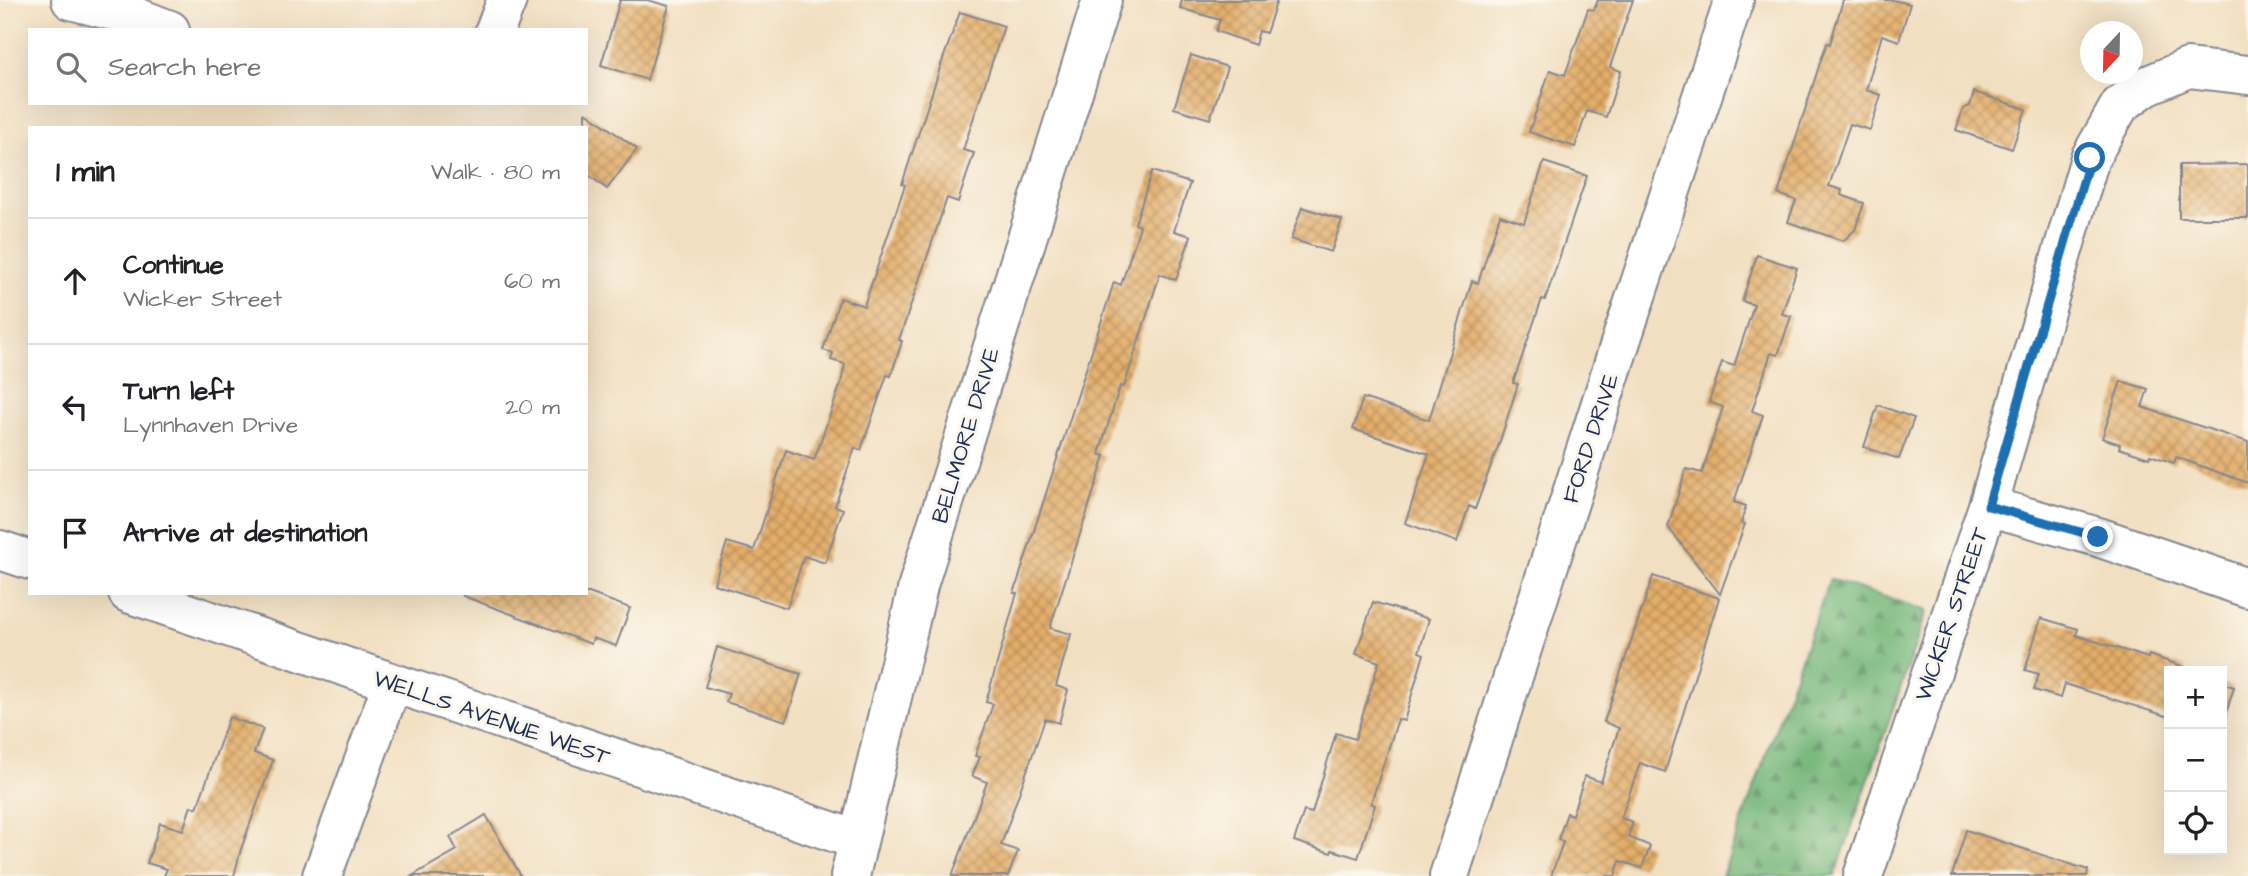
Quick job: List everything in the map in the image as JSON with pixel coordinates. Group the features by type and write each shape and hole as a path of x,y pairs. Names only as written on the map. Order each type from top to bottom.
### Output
{"street":[{"path":"71,0 165,28"},
{"path":"496,28 507,0"},
{"name":"BELMORE DRIVE","path":"853,858 919,582 1102,0"},
{"name":"FORD DRIVE","path":"1449,876 1615,358 1734,0"},
{"name":"WICKER STREET","path":"1863,876 1988,506 2090,158 2120,105 2146,86 2188,68 2248,75"},
{"path":"1988,506 2098,537 2248,588"},
{"path":"0,550 28,559"},
{"name":"WELLS AVENUE WEST","path":"134,595 392,684 853,858"},
{"path":"323,876 392,684"}],"green space":[{"path":"1830,579 1927,611 1835,876 1722,876"}],"building":[{"path":"620,0 647,0 669,6 647,80 601,65"},
{"path":"1182,0 1277,0 1266,33 1259,31 1255,45 1216,31 1220,20 1180,8"},
{"path":"1598,0 1633,0 1610,67 1621,71 1606,117 1587,111 1575,147 1529,132 1550,70 1565,75 1588,9 1594,10"},
{"path":"1843,0 1893,0 1910,4 1899,41 1882,35 1866,90 1881,95 1870,130 1850,124 1829,186 1842,190 1841,195 1864,203 1855,230 1843,241 1788,222 1796,200 1778,194"},
{"path":"960,12 1004,26 963,150 974,153 958,202 947,198 899,340 902,341 891,376 887,375 861,450 855,448 835,506 843,509 825,563 804,556 787,608 714,584 727,542 754,550 786,450 814,460 845,364 831,360 833,353 823,350 840,298 864,306"},
{"path":"1191,55 1227,67 1210,119 1174,108"},
{"path":"1974,92 2026,109 2012,149 1956,130 1963,109 1970,106"},
{"path":"586,112 637,149 607,189 588,175"},
{"path":"1544,162 1587,176 1545,300 1542,299 1513,383 1518,384 1499,444 1475,509 1469,506 1457,542 1405,523 1429,454 1353,429 1363,398 1429,420 1472,281 1478,283 1500,215 1524,223"},
{"path":"2248,164 2248,218 2179,218 2179,165"},
{"path":"1152,171 1190,183 1174,231 1191,236 1176,280 1160,274 1124,387 1120,386 1099,454 1105,456 1050,628 1071,634 1056,686 1068,690 1059,723 1045,719 1001,845 1018,851 1008,876 952,876 987,782 972,776 980,757 975,756 993,704 986,702 1017,593 1014,593 1114,282 1121,285 1140,226 1135,224"},
{"path":"1302,207 1342,220 1331,252 1291,239"},
{"path":"1757,255 1797,268 1782,314 1791,316 1778,355 1771,353 1752,411 1763,415 1734,502 1746,506 1741,523 1745,524 1720,594 1668,527 1686,469 1702,473 1723,407 1709,402 1722,362 1734,366 1754,305 1742,301"},
{"path":"2121,381 2148,389 2142,407 2248,442 2248,483 2176,457 2174,463 2150,455 2149,458 2119,448 2120,444 2102,438"},
{"path":"1878,405 1914,418 1899,459 1864,447"},
{"path":"1653,576 1719,598 1665,772 1640,763 1621,818 1633,822 1628,837 1650,846 1642,868 1620,861 1615,876 1551,876 1563,842 1558,840 1567,813 1572,815 1585,776 1601,782 1619,728 1604,722"},
{"path":"589,593 630,608 616,646 593,638 591,644 463,596"},
{"path":"1373,602 1429,619 1419,652 1424,654 1404,721 1398,719 1371,803 1375,805 1358,858 1294,841 1304,811 1312,813 1336,733 1355,739 1379,662 1356,654"},
{"path":"2041,618 2078,629 2076,635 2182,666 2164,666 2164,715 2065,684 2061,698 2034,690 2039,674 2025,670"},
{"path":"717,647 801,674 786,721 726,702 729,694 705,687"},
{"path":"2227,685 2234,687 2227,710"},
{"path":"229,717 263,729 254,753 273,760 234,876 164,876 167,869 147,863 160,823 183,830 191,806 197,808"},
{"path":"486,815 521,876 412,876 457,850 450,837"},
{"path":"1966,830 2088,870 2087,876 1952,876"}],"route":[{"path":"2090,158 1988,506 2098,537"}]}
